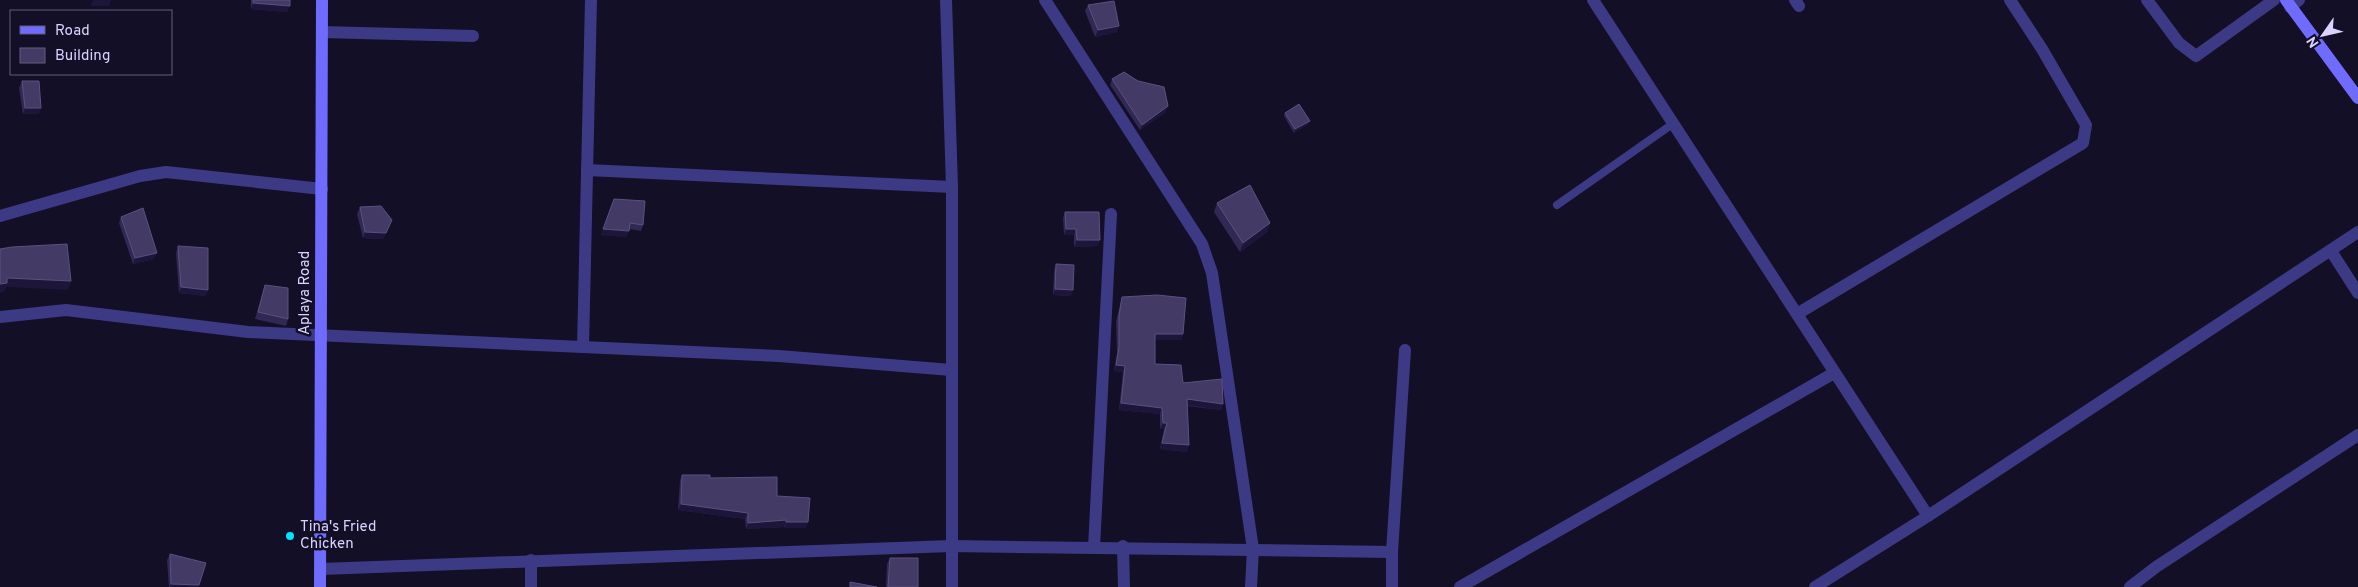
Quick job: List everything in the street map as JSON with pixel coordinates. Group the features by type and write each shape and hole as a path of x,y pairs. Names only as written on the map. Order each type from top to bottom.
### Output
{"street":[{"name":"Aplaya Road","path":"320,587 322,0"},
{"path":"583,347 591,0"},
{"path":"946,0 952,187 952,587"},
{"path":"1045,0 1207,255 1217,303 1253,549 1251,587"},
{"path":"1593,0 1928,516"},
{"path":"1797,314 2083,143 2086,126 2042,49 2010,0"},
{"path":"2147,0 2179,43 2196,56 2274,0"},
{"path":"2292,2 2358,98"},
{"path":"322,32 473,36"},
{"path":"587,170 952,187"},
{"path":"0,216 140,176 166,172 322,189"},
{"path":"1094,548 1111,214"},
{"path":"1814,587 1928,516 2358,232"},
{"path":"2331,251 2358,293"},
{"path":"0,317 66,310 248,332 778,356 951,370"},
{"path":"1392,587 1392,552 1405,350"},
{"path":"1460,587 1834,373"},
{"path":"2130,587 2358,435"},
{"path":"321,569 951,546 1094,548 1123,546 1392,552"},
{"path":"1123,546 1124,587"},
{"path":"531,560 531,587"}],"lane":[{"path":"1557,205 1674,123"}],"building":[{"path":"253,0 290,0 290,6 253,3"},
{"path":"1114,1 1119,26 1098,30 1088,5"},
{"path":"1124,72 1138,81 1164,87 1168,106 1142,125 1112,79"},
{"path":"22,81 39,81 41,108 25,108"},
{"path":"1299,104 1310,121 1295,129 1285,113"},
{"path":"1250,185 1270,223 1243,243 1217,203"},
{"path":"614,199 645,201 643,225 630,223 629,231 603,229"},
{"path":"381,206 392,220 386,233 365,232 360,207"},
{"path":"143,208 157,253 135,258 121,217"},
{"path":"1065,212 1099,212 1100,240 1077,240 1076,229 1066,229"},
{"path":"67,244 71,281 7,278 7,283 0,284 0,249"},
{"path":"178,246 208,248 208,290 181,287"},
{"path":"1056,264 1074,265 1073,290 1055,289"},
{"path":"265,285 288,288 288,319 258,312"},
{"path":"1157,295 1186,298 1183,334 1155,334 1155,364 1181,365 1183,383 1222,379 1223,404 1187,399 1189,445 1162,443 1167,423 1163,423 1162,408 1121,403 1125,366 1116,365 1122,297"},
{"path":"682,475 710,475 710,478 777,477 777,496 810,498 808,522 786,522 786,520 748,523 748,513 681,504"},
{"path":"170,554 206,563 199,585 171,584"},
{"path":"890,558 918,558 918,587 888,587"},
{"path":"850,582 877,587 850,587"}],"place":[{"name":"Tina's Fried Chicken","path":"290,536"}]}
